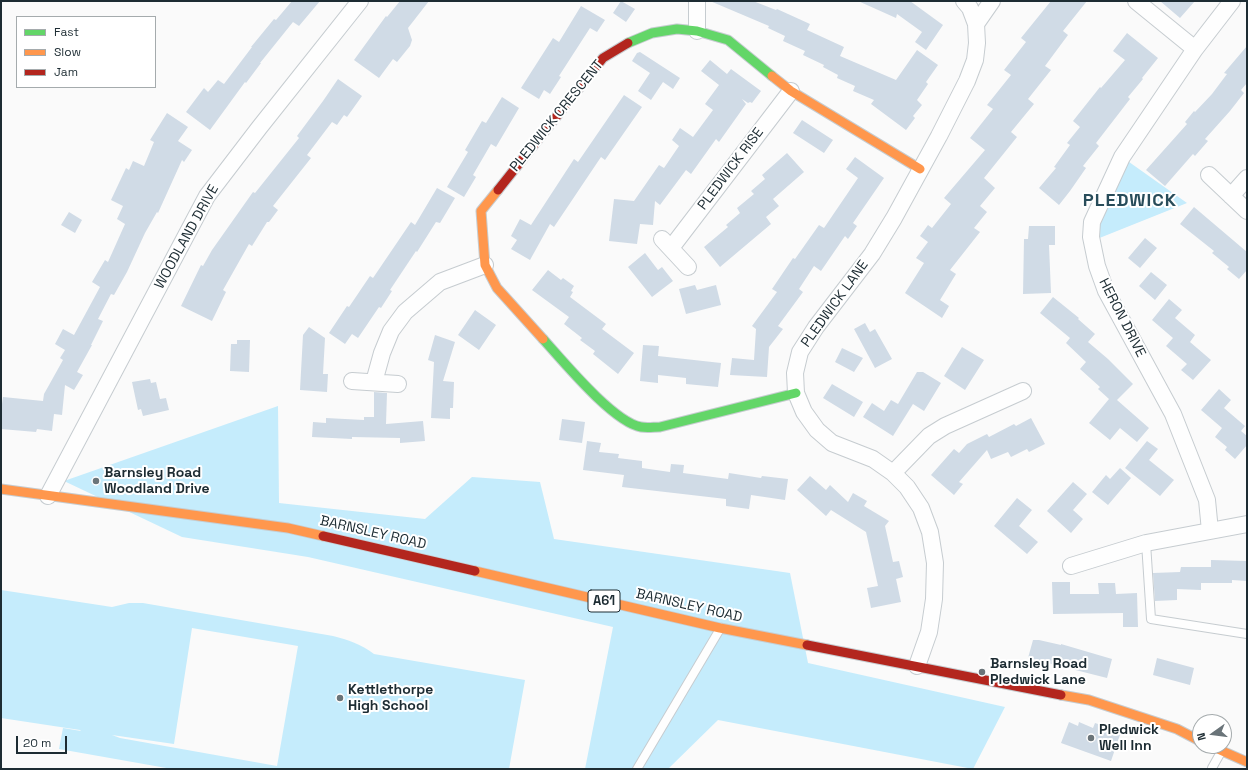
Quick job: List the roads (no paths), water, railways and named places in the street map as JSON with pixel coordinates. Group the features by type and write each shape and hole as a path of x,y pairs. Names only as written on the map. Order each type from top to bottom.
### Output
{"main road":[{"name":"PLEDWICK CRESCENT","path":"796,393 668,426 641,426 626,420 607,406 578,377 497,288 485,264 482,211 604,58 628,43 652,33 677,29 697,31 728,40 790,91 920,169"},
{"name":"BARNSLEY ROAD","path":"1,489 288,528 720,628 1089,700 1177,730 1192,737"},
{"path":"1229,754 1247,762"}],"street":[{"name":"WOODLAND DRIVE","path":"48,496 207,196 360,1"},
{"path":"697,1 697,31"},
{"name":"PLEDWICK LANE","path":"917,666 929,632 934,599 935,563 930,532 921,508 907,487 893,473 873,459 832,443 816,430 804,412 796,393 795,373 800,352 820,322 872,254 967,81 975,60 977,43 976,24 970,8 964,1"},
{"path":"976,24 992,1"},
{"path":"1136,1 1195,49"},
{"name":"HERON DRIVE","path":"1210,531 1207,500 1173,414 1106,291 1091,237 1092,222 1122,157 1195,49 1232,1"},
{"name":"PLEDWICK RISE","path":"688,267 666,243 790,91"},
{"path":"1209,175 1247,211"},
{"path":"1231,196 1247,178"},
{"path":"374,382 382,353 391,330 405,312 440,282 485,264"},
{"path":"352,381 398,384"},
{"path":"893,473 929,436 945,426 1023,391"},
{"path":"1071,566 1146,543 1247,524"}],"lane":[{"path":"1146,543 1151,619 1247,634"},
{"path":"637,769 720,628"},
{"path":"1212,768 1220,754"}],"place":[{"name":"Barnsley Road Woodland Drive","path":"96,481"},
{"name":"Barnsley Road Pledwick Lane","path":"982,672"},
{"name":"Kettlethorpe High School","path":"340,698"},
{"name":"Pledwick Well Inn","path":"1091,738"}],"district":[{"name":"PLEDWICK","path":"1130,201"}]}
